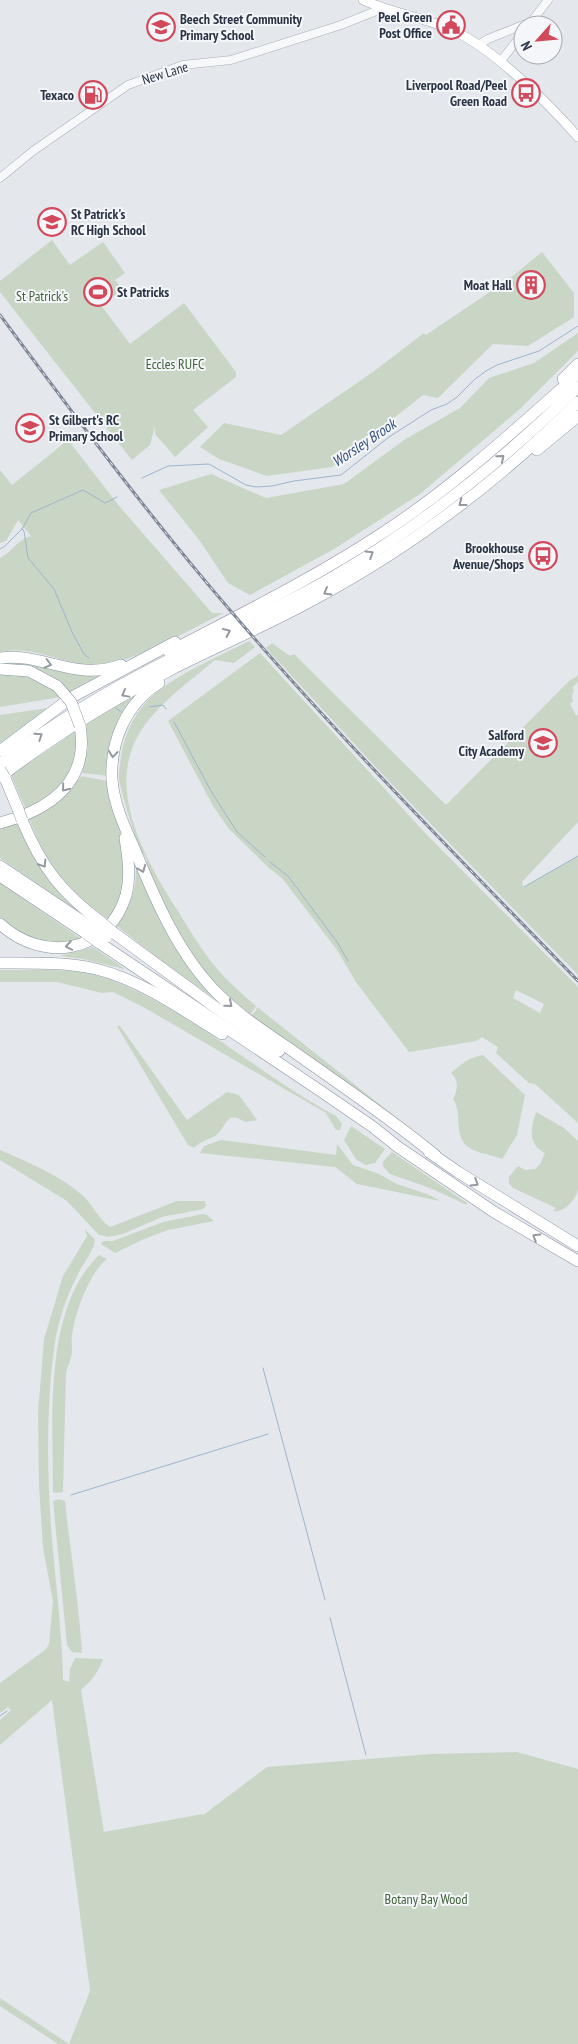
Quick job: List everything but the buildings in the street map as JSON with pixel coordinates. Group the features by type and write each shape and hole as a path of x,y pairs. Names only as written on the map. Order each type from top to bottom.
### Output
{"highway":[{"path":"521,423 578,364"},
{"path":"0,764 128,675 360,547 398,522 441,491 578,374"},
{"path":"84,706 167,661 304,593 389,543 428,516 479,476 524,438 578,387"},
{"path":"94,929 50,875 34,848 2,775 49,741 103,707 338,586 427,529 494,478 578,402"},
{"path":"494,478 530,456 578,416"},
{"path":"0,751 72,697 161,650 278,593"},
{"path":"0,658 24,658 74,670 93,671 118,666 161,650"},
{"path":"200,656 149,690 132,707 118,733 114,745 112,778 115,800 146,878 187,954 210,986 229,1005 405,1130 435,1155"},
{"path":"0,669 29,671 58,686 73,706 80,726 82,745 81,757 73,778 64,790 42,808 0,823"},
{"path":"0,924 24,941 47,948 74,946 100,934 120,909 128,888 129,873 123,824"},
{"path":"0,866 219,1010 400,1134 578,1246"},
{"path":"0,876 94,929 232,1032 373,1127 398,1147 494,1212 578,1261"},
{"path":"0,957 58,959 90,963 109,968 147,985 232,1032"},
{"path":"0,963 49,964 96,969 115,975 145,989 201,1021 370,1132 398,1147"}],"main road":[{"path":"362,0 381,9 448,28 478,45 542,100 578,137"}],"street":[{"path":"362,0 365,10 362,18"},
{"path":"534,15 548,0"},
{"name":"New Lane","path":"0,178 33,151 128,85 183,65 231,60 362,18 381,9"},
{"path":"478,45 513,29"},
{"path":"504,33 513,43"},
{"path":"500,62 513,46"}],"green space":[{"path":"52,240 70,265 103,242 125,273 115,280 123,290 101,305 130,344 184,303 236,372 236,377 193,410 208,427 175,457 155,434 155,426 150,445 132,460 0,292 0,281"},
{"path":"542,252 574,293 574,317 528,346 493,344 438,398 423,395 332,467 267,476 219,459 200,447 224,423 281,435 373,372 424,333 426,335 509,279"},
{"path":"578,333 578,351 520,409 420,494 334,549 250,595 228,583 200,541 159,490 211,474 266,498 344,484 404,440 460,408 489,378 534,363"},
{"path":"68,440 120,507 212,613 224,613 143,653 111,663 85,664 25,651 0,652 0,558 22,540 31,536 18,520 6,541 0,543 0,470 12,485"},
{"path":"249,641 255,647 234,663 215,660 170,698 149,719 134,744 128,766 127,788 130,811 137,833 157,877 192,934 218,970 256,1006 250,1015 221,991 206,974 195,960 177,928 160,895 144,854 142,854 119,782 119,770 128,732 138,713 153,695 182,675"},
{"path":"272,643 290,656 294,654 446,805 569,681 578,676 578,682 572,688 574,690 572,695 573,702 570,703 576,716 578,715 578,822 522,882 524,889 524,887 578,856 578,975 383,775 266,648"},
{"path":"260,653 427,835 578,987 578,1123 535,1084 529,1083 496,1053 498,1047 482,1037 476,1041 409,1052 356,982 337,950 282,878 229,829 213,806 168,721","holes":["516,990 544,1004 540,1013 513,998"]},
{"path":"14,660 105,675 70,692 55,679 39,670 20,665 0,664"},
{"path":"0,674 18,675 33,679 47,686 61,697 0,707"},
{"path":"147,688 140,695 109,776 82,773 88,747 86,723"},
{"path":"48,708 13,737 0,746 0,715"},
{"path":"77,729 76,753 72,768 64,782 44,800 26,810 11,775"},
{"path":"81,776 108,781 112,805 123,841 127,883 109,920 81,898 60,876 44,850 29,818 45,812 59,802"},
{"path":"19,822 24,832 98,925 0,858 0,827"},
{"path":"136,864 225,1006 161,961 117,926 132,896"},
{"path":"0,883 83,940 44,944 9,927 0,918"},
{"path":"93,947 125,969 83,959 60,956"},
{"path":"0,970 80,972 112,980 132,989 212,1035 294,1091 336,1116 342,1124 340,1130 336,1130 326,1113 145,1008 113,992 102,993 57,982 0,982"},
{"path":"257,1007 402,1122 401,1124 251,1015 256,1011"},
{"path":"117,1026 120,1026 187,1120 227,1092 239,1095 257,1120 245,1122 234,1118 230,1119 215,1136 201,1142 194,1148 188,1145"},
{"path":"483,1055 525,1095 517,1135 502,1159 475,1151 463,1142 459,1131 456,1105 453,1099 457,1085 451,1073 469,1059"},
{"path":"536,1112 564,1128 578,1141 577,1193 569,1205 557,1211 553,1211 556,1208 513,1188 509,1183 509,1177 518,1166 525,1170 535,1169 540,1164 545,1153 535,1145 533,1140 532,1130"},
{"path":"351,1126 385,1149 375,1163 365,1165 356,1159 344,1140"},
{"path":"221,1140 336,1155 337,1144 353,1165 377,1173 397,1184 441,1201 357,1184 335,1167 200,1153 204,1146"},
{"path":"0,1150 43,1170 73,1188 86,1199 102,1220 110,1227 177,1201 205,1201 206,1206 203,1209 162,1217 123,1234 108,1237 99,1235 67,1201 0,1160"},
{"path":"392,1152 467,1203 467,1205 430,1188 390,1174 383,1166 383,1162"},
{"path":"203,1214 214,1221 168,1230 115,1253 101,1244 103,1241 113,1241 163,1222"},
{"name":"Botany Bay Wood","path":"85,1229 95,1240 94,1245 67,1298 55,1342 49,1397 48,1472 63,1680 69,1682 70,1669 75,1658 103,1659 94,1676 81,1690 104,1832 203,1814 202,1816 267,1767 431,1754 517,1752 578,1769 578,2044 69,2044 90,1991 52,1700 0,1745 0,1720 11,1710 8,1707 0,1713 0,1683 45,1650 49,1644 53,1601 43,1548 39,1485 38,1413 44,1339 63,1276 87,1236"},
{"path":"99,1255 107,1259 95,1272 85,1291 72,1332 72,1353 66,1372 63,1492 56,1493 53,1492 52,1432 55,1367 60,1335 68,1305 81,1278"},
{"path":"59,1499 65,1501 82,1653 72,1652 67,1645 53,1501"},
{"path":"0,1998 69,2044 58,2044 0,2006"}],"waterway":[{"name":"Worsley Brook","path":"142,478 168,466 209,464 246,485 256,487 341,475 389,437 431,410 447,404 457,397 486,371 497,365 539,351 578,326"},
{"name":"Worsley Brook","path":"0,549 22,529 31,513 83,490 105,503 117,497"},
{"path":"22,529 24,531 28,558 54,589 72,632 84,654 89,658"},
{"path":"149,707 163,705 166,709"},
{"path":"116,708 121,712"},
{"path":"174,722 211,791 237,832 265,857"},
{"path":"524,887 578,856"},
{"path":"270,862 288,876 337,942 348,961"},
{"path":"263,1368 325,1600"},
{"path":"71,1495 268,1434"},
{"path":"330,1618 366,1755"},
{"path":"0,1716 7,1711"}],"railway":[{"path":"0,315 140,501 229,609 357,751 578,981"}],"place":[{"name":"Peel Green Post Office","path":"451,25"},
{"name":"Beech Street Community Primary School","path":"161,27"},
{"name":"Liverpool Road/Peel Green Road","path":"526,93"},
{"name":"Texaco","path":"93,95"},
{"name":"St Patrick's RC High School","path":"52,222"},
{"name":"Moat Hall","path":"531,285"},
{"name":"St Patricks","path":"98,292"},
{"name":"St Gilbert's RC Primary School","path":"30,428"},
{"name":"Brookhouse Avenue/Shops","path":"543,556"},
{"name":"Salford City Academy","path":"543,743"}],"park label":[{"name":"St Patrick's","path":"42,296"},
{"name":"Eccles RUFC","path":"175,364"}]}
